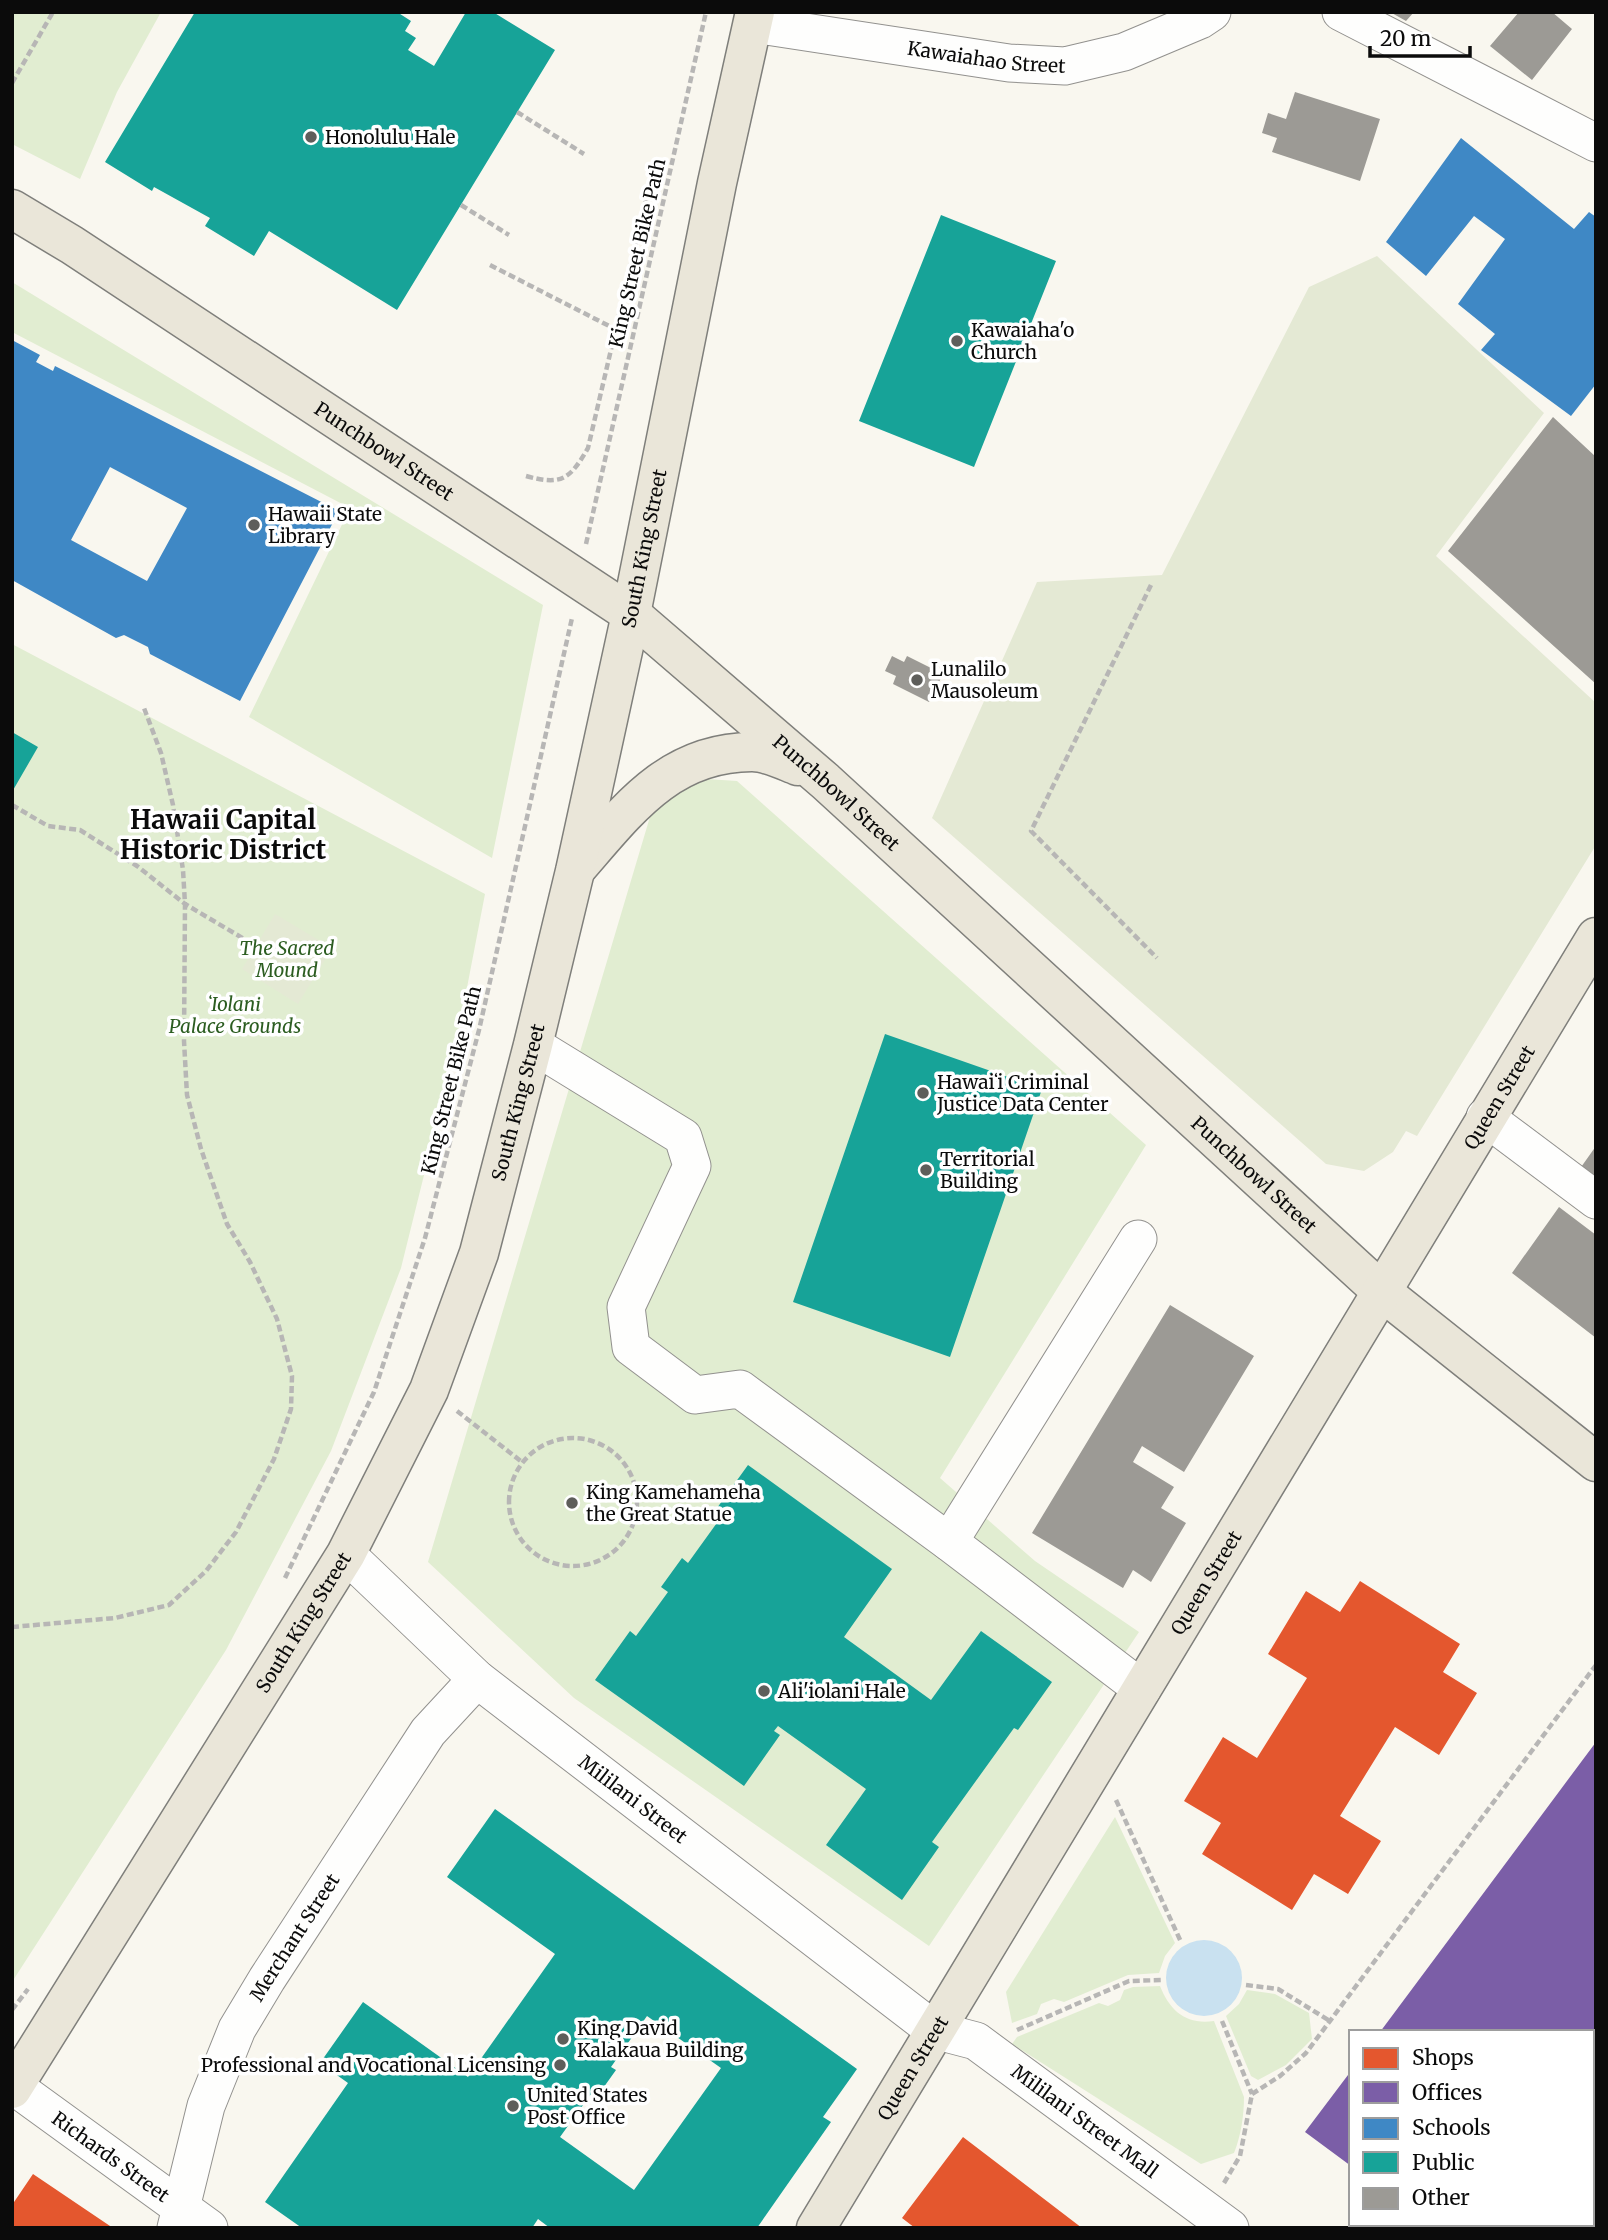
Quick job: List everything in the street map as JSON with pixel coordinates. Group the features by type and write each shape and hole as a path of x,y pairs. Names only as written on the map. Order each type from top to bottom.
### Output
{"main road":[{"name":"South King Street","path":"13,2087 346,1553 429,1390 478,1253 533,1045 575,871 631,614 717,183 754,18"},
{"name":"Punchbowl Street","path":"12,209 72,245 631,614 813,771 1381,1291 1596,1462"},
{"path":"575,871 634,803 685,765 714,757 755,752 813,771"},
{"name":"Queen Street","path":"816,2228 1596,937"}],"street":[{"name":"Kawaiahao Street","path":"754,18 1009,63 1065,66 1124,52 1200,20 1212,12"},
{"path":"1341,12 1596,143"},
{"path":"533,1045 683,1137 692,1166 626,1307 631,1347 695,1395 740,1389 949,1542 1142,1689"},
{"path":"1485,1117 1596,1200"},
{"path":"949,1542 1138,1239"},
{"name":"Mililani Street","path":"346,1553 477,1679 934,2030"},
{"name":"Merchant Street","path":"189,2222 206,2106 237,2029 428,1732 477,1679"},
{"name":"Mililani Street Mall","path":"934,2030 976,2041 1219,2219"},
{"name":"Richards Street","path":"13,2087 189,2222"}],"path":[{"path":"12,83 53,12"},
{"name":"King Street Bike Path","path":"595,499 706,12"},
{"path":"517,112 584,154"},
{"path":"526,476 557,481 574,472 588,448 646,200"},
{"path":"461,205 509,235"},
{"path":"490,265 615,329"},
{"path":"1151,585 1031,831 1157,958"},
{"name":"King Street Bike Path","path":"281,1587 374,1392 425,1238 479,1030 567,642"},
{"path":"12,1627 116,1618 169,1605 206,1572 236,1532 274,1459 291,1409 292,1376 277,1319 250,1262 227,1224 201,1149 187,1095 183,870 173,805 161,753 144,708"},
{"path":"12,805 48,826 80,830 137,866 185,904 256,946"},
{"path":"429,1390 522,1462"},
{"path":"559,1438 597,1441 615,1453 630,1471 637,1492 634,1526 622,1545 605,1559 583,1566 561,1566 547,1562 528,1549 515,1531 509,1509 511,1482 522,1462 539,1447 559,1438"},
{"path":"1252,2094 1280,2076 1306,2053 1596,1665"},
{"path":"1097,1759 1181,1942"},
{"path":"976,2041 1012,2032 1129,1981 1163,1980"},
{"path":"1246,1985 1278,1989 1330,2021"},
{"path":"1219,2219 1240,2156 1252,2094 1222,2021"}],"green space":[{"path":"12,12 161,12 117,92 80,179 12,144"},
{"path":"1377,256 1544,413 1436,556 1596,703 1596,845 1417,1136 1406,1131 1393,1152 1364,1171 1326,1164 932,818 1037,582 1162,575 1309,287"},
{"path":"12,282 543,605 492,858 249,717 350,508 12,332"},
{"name":"ʻIolani Palace Grounds","path":"12,644 485,894 455,1050 401,1268 331,1451 226,1650 12,1982"},
{"path":"691,778 737,781 1146,1145 940,1478 1035,1561 1139,1632 929,1946 574,1698 428,1562 655,800"},
{"name":"The Sacred Mound","path":"275,914 332,948 298,1004 242,969"},
{"path":"1115,1817 1175,1943 1165,1956 1159,1973 1128,1975 1064,2002 1054,1999 1041,2004 1037,2014 1012,2023 1006,1992"},
{"path":"1160,1986 1169,2003 1180,2014 1195,2021 1214,2021 1244,2097 1242,2125 1234,2153 1201,2164 1012,2044 1017,2037 1099,2003 1108,2006 1120,2000 1124,1990"},
{"path":"1247,1990 1275,1994 1309,2013 1312,2039 1286,2065 1258,2080 1251,2076 1226,2016 1239,2004"}],"water":[{"path":"1204,1940 1219,1943 1231,1951 1239,1963 1242,1978 1239,1993 1231,2005 1219,2013 1204,2016 1189,2013 1177,2005 1169,1993 1166,1978 1169,1963 1177,1951 1189,1943"}],"building: Shops":[{"path":"1360,1581 1460,1644 1443,1672 1477,1693 1439,1755 1395,1727 1340,1816 1381,1841 1348,1894 1314,1874 1292,1910 1202,1854 1221,1823 1184,1801 1223,1737 1257,1758 1307,1678 1268,1654 1306,1591 1340,1612"},
{"path":"963,2137 1082,2228 915,2228 902,2218"},
{"path":"33,2174 113,2228 12,2228 12,2205"}],"building: Offices":[{"path":"1596,1742 1596,2228 1430,2226 1594,2226 1594,2030 1381,2030"},
{"path":"1349,2074 1349,2165 1305,2132"}],"building: Schools":[{"path":"1461,138 1574,229 1589,212 1596,217 1596,384 1571,416 1481,350 1495,334 1458,304 1505,239 1474,216 1426,276 1386,242"},
{"name":"Hawaii State Library","path":"12,340 40,355 36,362 53,371 55,366 339,511 240,701 150,654 148,647 124,635 116,638 12,580","holes":["110,467 187,508 147,581 71,540"]}],"building: Public":[{"name":"Honolulu Hale","path":"195,12 397,12 411,21 405,31 416,38 408,50 434,66 466,12 493,12 555,50 397,310 269,231 254,256 205,226 210,218 154,187 152,191 105,162"},
{"name":"Kawaiaha'o Church","path":"941,215 1056,261 974,467 859,421"},
{"path":"12,732 38,747 12,792"},
{"name":"Territorial Building","path":"885,1034 1042,1089 950,1357 793,1302"},
{"name":"Ali'iolani Hale","path":"748,1465 892,1569 844,1637 931,1700 981,1631 1052,1682 1018,1730 1014,1728 932,1842 939,1847 902,1900 826,1845 866,1789 778,1726 774,1731 780,1735 744,1786 595,1680 630,1631 636,1636 668,1592 661,1587 682,1558 688,1563 719,1520 712,1515"},
{"name":"King David Kalakaua Building","path":"495,1809 857,2069 823,2117 831,2122 757,2228 550,2228 538,2219 532,2228 302,2228 265,2202 348,2083 320,2063 363,2002 468,2077 555,1954 447,1877","holes":["647,2016 721,2068 634,2190 560,2137 596,2087 601,2091 616,2070 611,2067"]}],"building: Other":[{"path":"1390,12 1414,12 1406,21"},
{"path":"1519,12 1552,12 1572,29 1532,80 1490,46"},
{"path":"1295,92 1380,119 1360,181 1272,152 1277,138 1262,133 1268,113 1286,119"},
{"path":"1553,417 1596,457 1596,684 1448,551"},
{"name":"Lunalilo Mausoleum","path":"892,656 904,662 907,656 943,674 929,702 893,684 896,676 885,671"},
{"path":"1596,1146 1596,1181 1579,1170"},
{"path":"1559,1207 1596,1235 1596,1338 1512,1273"},
{"path":"1170,1305 1254,1356 1184,1472 1142,1446 1133,1462 1174,1487 1161,1508 1186,1523 1151,1582 1133,1570 1123,1588 1032,1533"}],"place":[{"name":"Honolulu Hale","path":"311,137"},
{"name":"Kawaiaha'o Church","path":"957,341"},
{"name":"Hawaii State Library","path":"254,525"},
{"name":"Lunalilo Mausoleum","path":"917,680"},
{"name":"Hawaiʻi Criminal Justice Data Center","path":"923,1093"},
{"name":"Territorial Building","path":"926,1170"},
{"name":"King Kamehameha the Great Statue","path":"572,1503"},
{"name":"Ali'iolani Hale","path":"764,1691"},
{"name":"King David Kalakaua Building","path":"563,2039"},
{"name":"Professional and Vocational Licensing","path":"560,2065"},
{"name":"United States Post Office","path":"513,2106"}],"district":[{"name":"Hawaii Capital Historic District","path":"223,835"}]}
